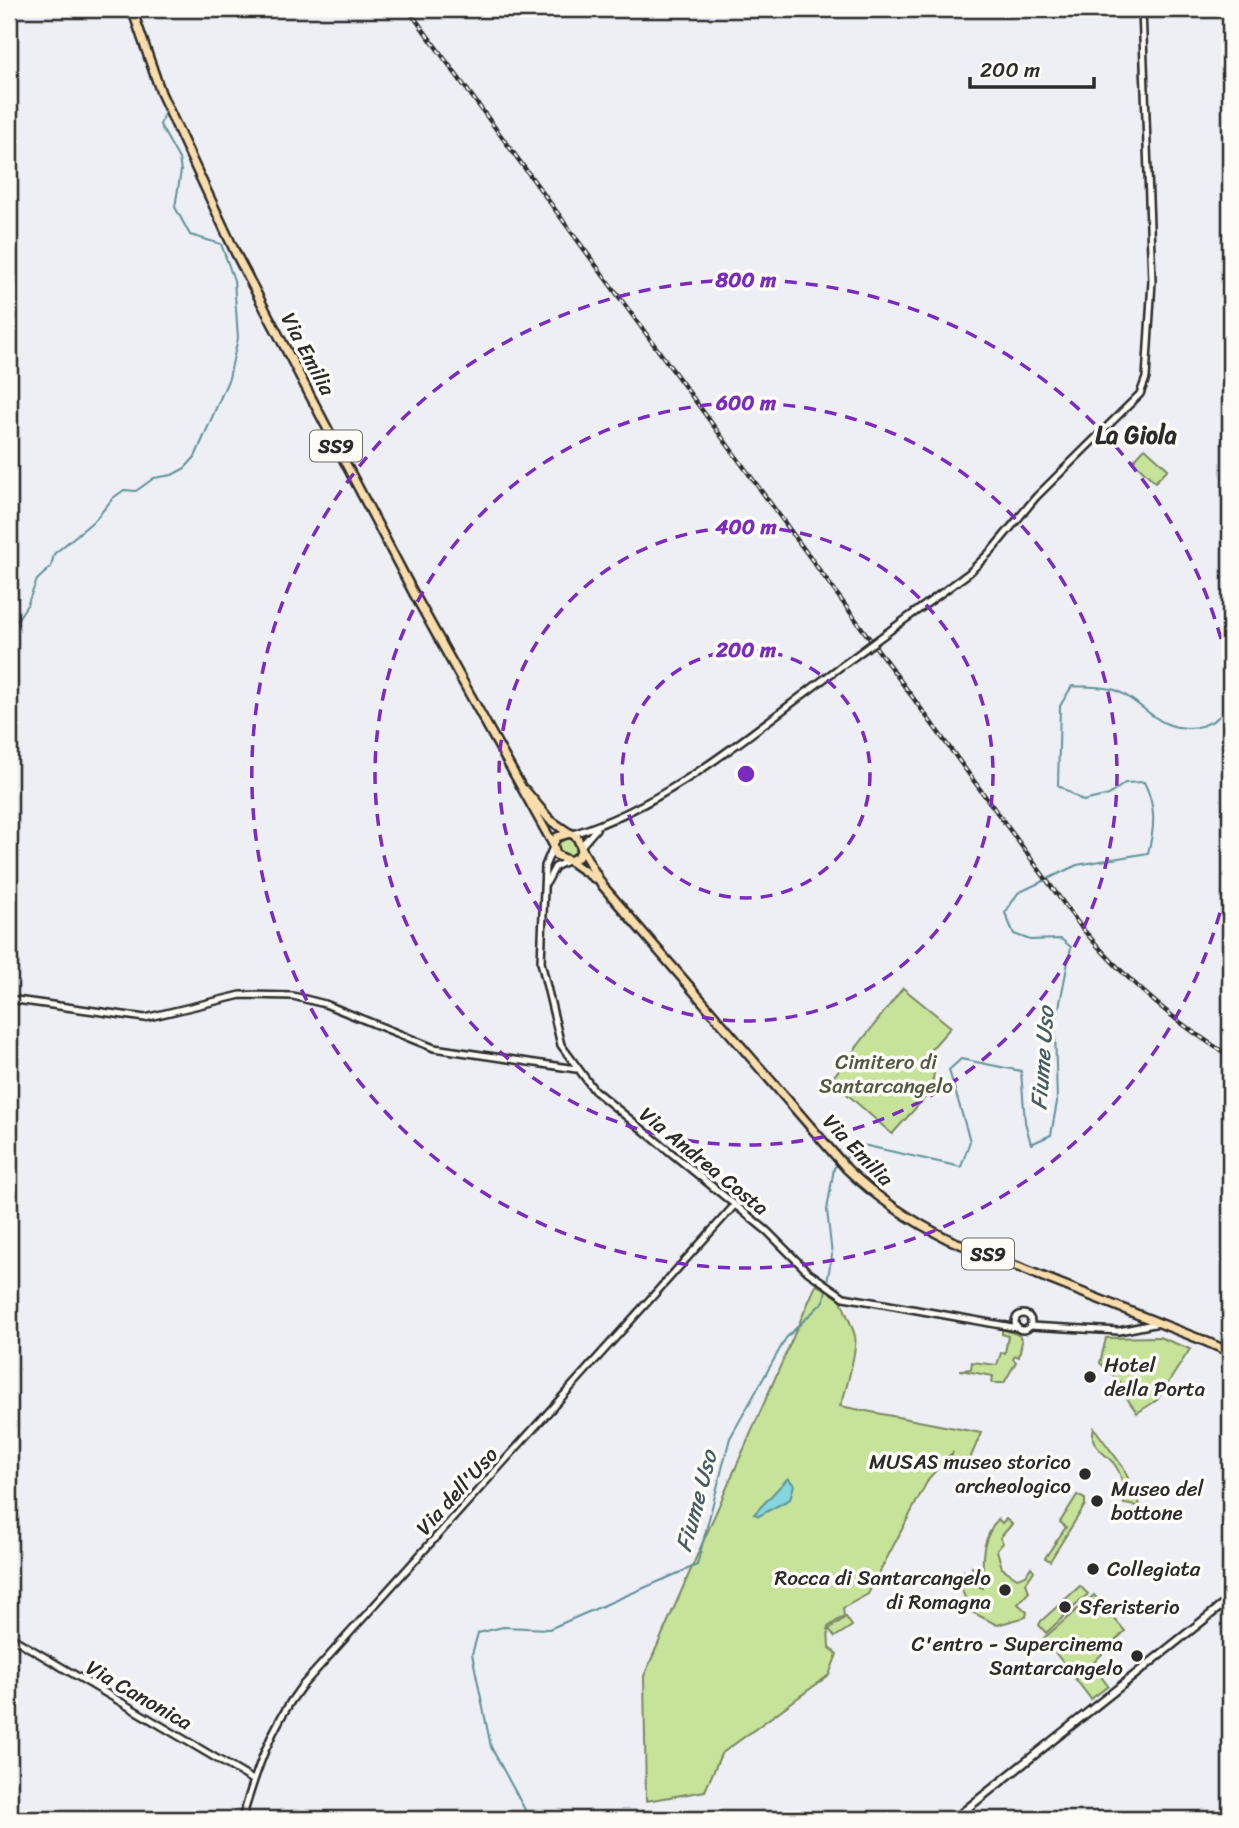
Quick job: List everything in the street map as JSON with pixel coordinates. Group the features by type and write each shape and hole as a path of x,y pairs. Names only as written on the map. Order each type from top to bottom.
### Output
{"main road":[{"name":"Via Emilia","path":"132,9 161,93 255,291 513,775 559,858 568,861 602,885"},
{"name":"Via Emilia","path":"513,775 550,820 572,833 582,847 585,860 602,885 855,1177 884,1202 921,1226 1157,1323"},
{"path":"553,846 561,834 572,833"},
{"path":"568,861 578,857 582,847"},
{"path":"1157,1323 1202,1340"},
{"path":"1157,1323 1230,1352"},
{"path":"954,1819 1230,1600"}],"street":[{"path":"572,833 598,827 692,776 969,573 1036,497 1140,394 1146,378 1152,281 1142,9"},
{"path":"582,847 598,827"},
{"name":"Via Andrea Costa","path":"553,846 545,866 541,962 561,1045 594,1090 733,1206 767,1231 808,1272 842,1296 1018,1328"},
{"path":"545,889 555,867 568,861"},
{"path":"9,999 150,1018 241,995 293,996 325,1004 434,1048 576,1069"},
{"name":"Via dell'Uso","path":"242,1819 253,1780 276,1724 301,1687 733,1206"},
{"path":"1128,1330 1133,1322 1131,1312"},
{"path":"1050,1325 1022,1314 1016,1318 1018,1328 1024,1330 1030,1326 1050,1325 1128,1330 1157,1323"},
{"name":"Via Andrea Costa","path":"992,1323 1016,1318"},
{"path":"1030,1326 1031,1319"},
{"name":"Via Canonica","path":"9,1636 253,1780"}],"green space":[{"path":"1145,448 1168,469 1155,482 1133,461"},
{"path":"564,837 572,837 578,847 572,857 564,857 558,851 558,843"},
{"name":"Cimitero di Santarcangelo","path":"903,988 951,1027 923,1058 934,1073 931,1091 892,1134 831,1080"},
{"path":"816,1285 839,1294 855,1336 855,1349 840,1406 981,1433 967,1466 950,1460 953,1452 929,1478 868,1594 843,1608 844,1616 828,1627 829,1647 837,1654 829,1675 721,1754 705,1791 646,1801 644,1676"},
{"path":"1002,1329 1019,1335 1022,1341 1019,1357 1015,1355 1013,1359 1016,1362 1004,1383 992,1383 993,1376 960,1370 971,1369 972,1362 997,1365 1001,1353 1005,1353 1008,1336 1002,1334"},
{"path":"1159,1337 1190,1349 1157,1400 1137,1413 1124,1394 1128,1391 1126,1387 1100,1363 1106,1338"},
{"path":"1094,1428 1123,1467 1141,1507 1124,1504 1120,1474 1095,1445"},
{"path":"1077,1495 1085,1499 1085,1505 1050,1561 1045,1558 1066,1527 1060,1522"},
{"path":"998,1519 1002,1523 1006,1519 1012,1524 1000,1538 1003,1543 997,1550 1002,1568 1017,1578 1026,1575 1031,1567 1034,1571 1026,1583 1029,1592 1018,1604 1027,1612 1026,1617 997,1625 970,1611 962,1590 964,1571 971,1573 972,1567 979,1571 978,1586 983,1588 985,1544"},
{"name":"Sferisterio","path":"1080,1586 1088,1594 1046,1633 1039,1625 1041,1621"},
{"path":"1094,1595 1125,1631 1092,1664 1108,1686 1091,1699 1044,1638"},
{"path":"846,1617 852,1626 835,1637 829,1629"}],"water":[{"path":"788,1478 794,1485 790,1499 759,1516 754,1514"}],"waterway":[{"path":"17,620 27,605 37,580 51,567 54,554 96,519 113,498 124,490 136,491 154,478 172,475 185,468 195,457 229,378 238,338 234,280 221,244 190,235 175,207 181,171 179,159 160,125 164,114"},
{"name":"Fiume Uso","path":"842,1161 863,1145 961,1167 970,1141 949,1070 961,1059 1021,1071 1025,1122 1031,1144 1051,1135 1057,1102 1055,1028 1071,947 1061,939 1030,940 1014,934 1005,913 1018,893 1077,865 1148,853 1153,825 1151,800 1144,782 1125,783 1109,795 1083,801 1058,785 1060,706 1072,686 1100,687 1129,697 1165,723 1193,728 1218,717 1230,703"},
{"name":"Fiume Uso","path":"827,1282 832,1255 827,1210 834,1168 837,1165"},
{"name":"Fiume Uso","path":"530,1819 491,1747 472,1654 478,1633 503,1627 549,1629 697,1565 730,1438 786,1338 824,1301 826,1288"}],"railway":[{"path":"408,9 1081,927 1114,964 1150,998 1189,1029 1230,1056"}],"place":[{"name":"Hotel della Porta","path":"1090,1377"},
{"name":"MUSAS museo storico archeologico","path":"1085,1474"},
{"name":"Museo del bottone","path":"1097,1501"},
{"name":"Collegiata","path":"1093,1569"},
{"name":"Rocca di Santarcangelo di Romagna","path":"1005,1590"},
{"name":"Sferisterio","path":"1065,1607"},
{"name":"C'entro - Supercinema Santarcangelo","path":"1137,1656"}],"district":[{"name":"La Giola","path":"1136,435"}]}
